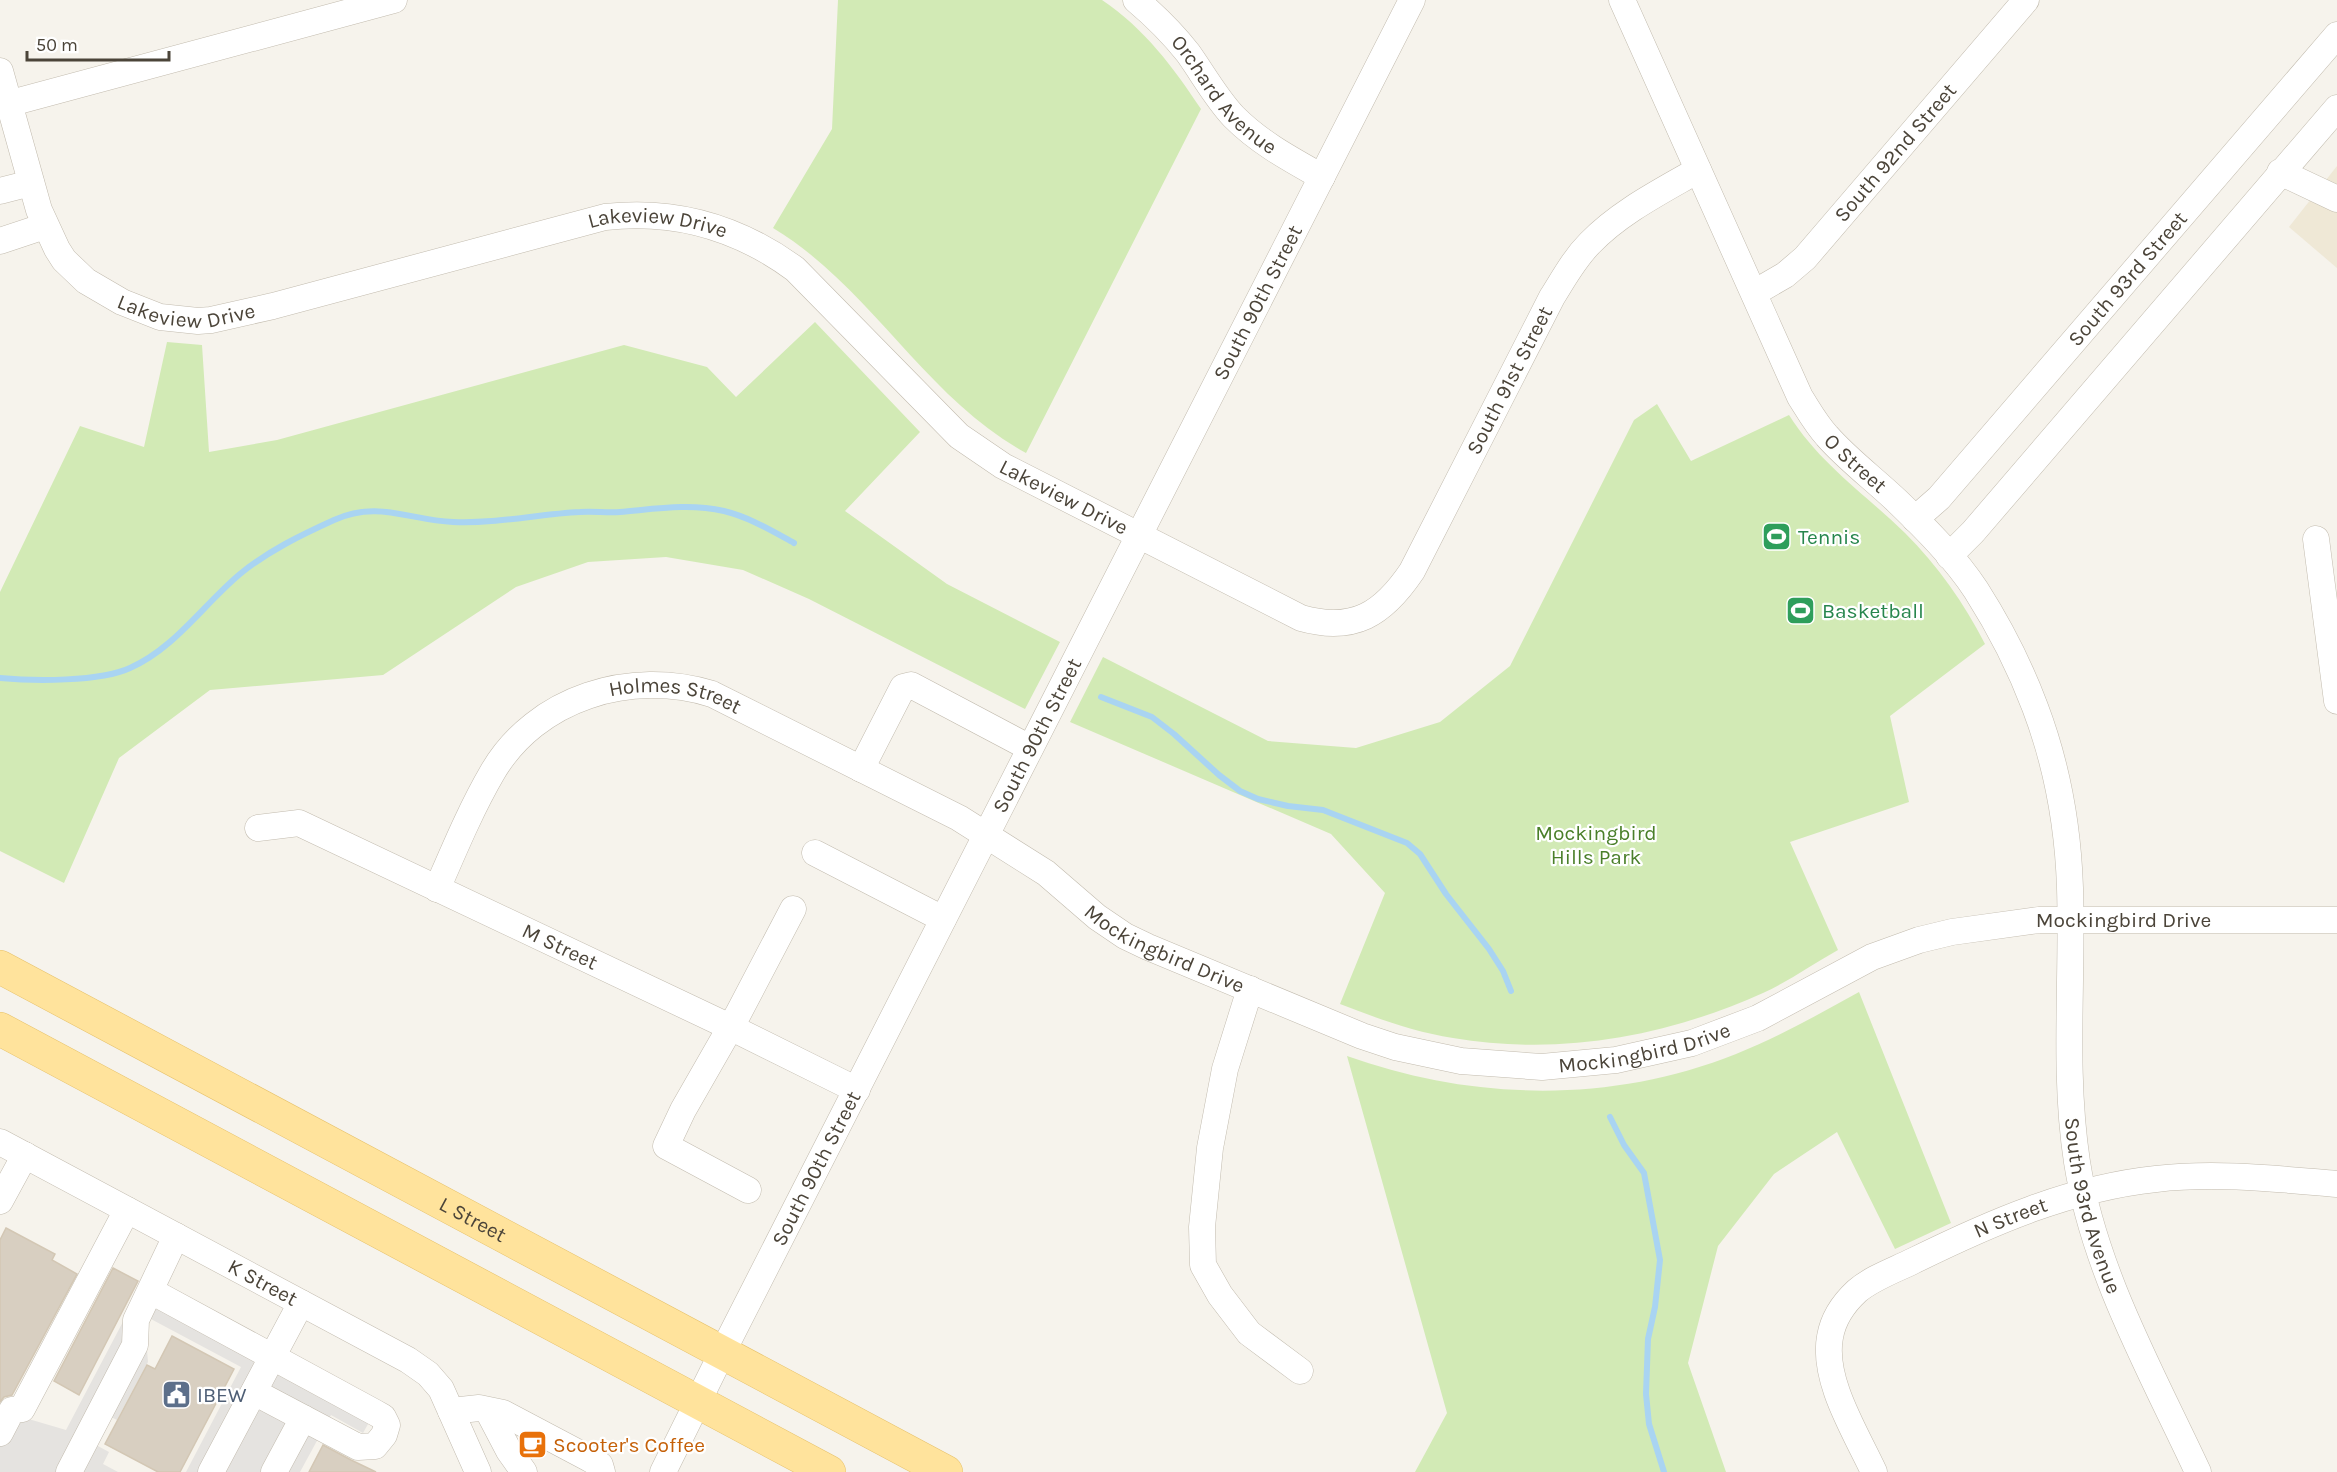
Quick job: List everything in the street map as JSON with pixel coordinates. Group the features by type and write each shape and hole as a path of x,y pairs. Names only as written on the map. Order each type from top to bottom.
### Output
{"main road":[{"name":"L Street","path":"0,967 946,1472"},
{"path":"0,1029 829,1472"}],"street":[{"path":"5,104 356,5 394,0"},
{"name":"Orchard Avenue","path":"1136,0 1164,25 1218,97 1246,128 1279,153 1322,177"},
{"name":"South 90th Street","path":"663,1472 1412,0"},
{"name":"O Street","path":"1622,0 1800,397 1818,425 1842,452 1915,519 1949,556 1976,590 2013,658 2035,707 2055,771 2064,815 2070,885 2070,920"},
{"name":"South 92nd Street","path":"1754,293 1785,275 1804,258 2026,0"},
{"name":"South 93rd Street","path":"1915,519 1939,498 2337,35"},
{"name":"Lakeview Drive","path":"0,71 5,104 50,238 64,260 86,281 138,310 160,316 198,321 273,306 605,217 649,214 692,220 747,238 795,269 959,436 1003,466 1301,618 1336,624 1355,621"},
{"path":"1949,556 1981,523 2337,108"},
{"name":"South 91st Street","path":"1355,621 1386,604 1397,593 1412,571 1552,297 1571,266 1610,224 1698,170"},
{"path":"2280,172 2337,199"},
{"path":"0,192 32,183"},
{"path":"0,241 45,226"},
{"path":"2316,538 2337,700"},
{"name":"Holmes Street","path":"437,889 492,773 506,753 531,727 556,709 591,694 634,685 657,684 700,691 731,703 986,834"},
{"path":"861,769 903,687 911,685 1030,748"},
{"name":"M Street","path":"258,828 299,823 857,1090"},
{"name":"Mockingbird Drive","path":"986,834 1046,873 1097,917 1125,936 1362,1036 1428,1055 1502,1065 1583,1065 1653,1053 1721,1034 1758,1018 1872,957 1919,940 1952,932 2039,920 2337,920"},
{"path":"815,853 943,919"},
{"path":"748,1190 666,1146 683,1110 730,1028 793,909"},
{"name":"South 93rd Avenue","path":"2070,920 2072,1112 2077,1163 2089,1215 2117,1297 2198,1472"},
{"path":"1250,989 1226,1069 1210,1148 1202,1227 1203,1265 1220,1296 1249,1334 1300,1371"},
{"path":"0,1172 12,1149"},
{"path":"0,1201 12,1149"},
{"name":"K Street","path":"12,1149 408,1360 428,1374 441,1389 470,1466"},
{"name":"N Street","path":"1874,1472 1831,1378 1828,1355 1830,1336 1842,1307 1858,1290 2017,1213 2110,1186 2189,1177 2236,1177 2337,1184"},
{"path":"0,1433 12,1410 22,1409 127,1210"},
{"path":"69,1472 135,1345 136,1320 176,1236"},
{"path":"151,1291 383,1417 387,1425 380,1441 375,1446 358,1447 254,1392"},
{"path":"211,1472 301,1303"},
{"path":"451,1412 479,1408 503,1413 590,1459 600,1466 602,1472"},
{"path":"488,1411 509,1451 524,1472"},
{"path":"274,1472 303,1418"}],"shaded area":[{"path":"2337,166 2337,268 2289,227"},
{"path":"146,1278 380,1403 363,1433 331,1415 300,1472 186,1472 241,1367 149,1318 145,1325 148,1362 117,1420 111,1417 96,1445 109,1452 103,1464 118,1472 0,1472 0,1445 15,1415 66,1430"}],"green space":[{"path":"838,0 1102,0 1145,36 1180,78 1201,109 1026,453 990,430 957,403 840,280 808,252 773,228 832,129"},
{"path":"815,322 920,432 845,511 947,584 1060,642 1025,709 809,599 743,570 666,557 588,562 516,587 383,675 210,690 119,758 64,883 0,851 0,592 80,426 144,447 167,342 202,345 209,452 277,440 624,345 707,367 736,397"},
{"name":"Mockingbird Hills Park","path":"1657,404 1691,461 1789,415 1828,463 1905,533 1928,558 1959,600 1985,644 1890,716 1909,802 1790,842 1838,950 1773,988 1726,1008 1688,1021 1611,1039 1533,1045 1453,1038 1410,1028 1340,1004 1385,893 1331,834 1070,722 1103,657 1268,741 1356,748 1440,722 1510,666 1634,420"},
{"path":"1859,992 1951,1223 1895,1249 1837,1132 1774,1174 1718,1246 1688,1363 1726,1472 1415,1472 1447,1413 1347,1056 1395,1071 1443,1082 1492,1088 1542,1091 1640,1082 1689,1070 1736,1054 1783,1033"}],"building":[{"path":"6,1228 55,1254 52,1260 77,1274 12,1395 4,1397 0,1402 0,1240"},
{"path":"113,1268 138,1281 79,1395 54,1381"},
{"name":"IBEW","path":"172,1336 234,1369 180,1472 158,1472 105,1444 147,1365 155,1369"},
{"path":"323,1445 351,1460 376,1472 309,1472"}],"waterway":[{"path":"0,678 30,680 84,678 117,673 130,668 175,638 226,586 262,558 297,538 350,514 379,511 437,521 469,522 580,512 698,507 724,511 742,517 794,543"},
{"path":"1101,697 1152,717 1240,791 1258,799 1288,806 1323,810 1407,843 1420,854 1446,894 1489,949 1503,971 1511,991"},
{"path":"1610,1117 1624,1145 1644,1173 1660,1260 1655,1307 1648,1339 1646,1394 1649,1424 1664,1472"}],"place":[{"name":"Tennis","path":"1777,537"},
{"name":"Basketball","path":"1801,611"},
{"name":"IBEW","path":"176,1395"},
{"name":"Scooter's Coffee","path":"532,1445"}]}
